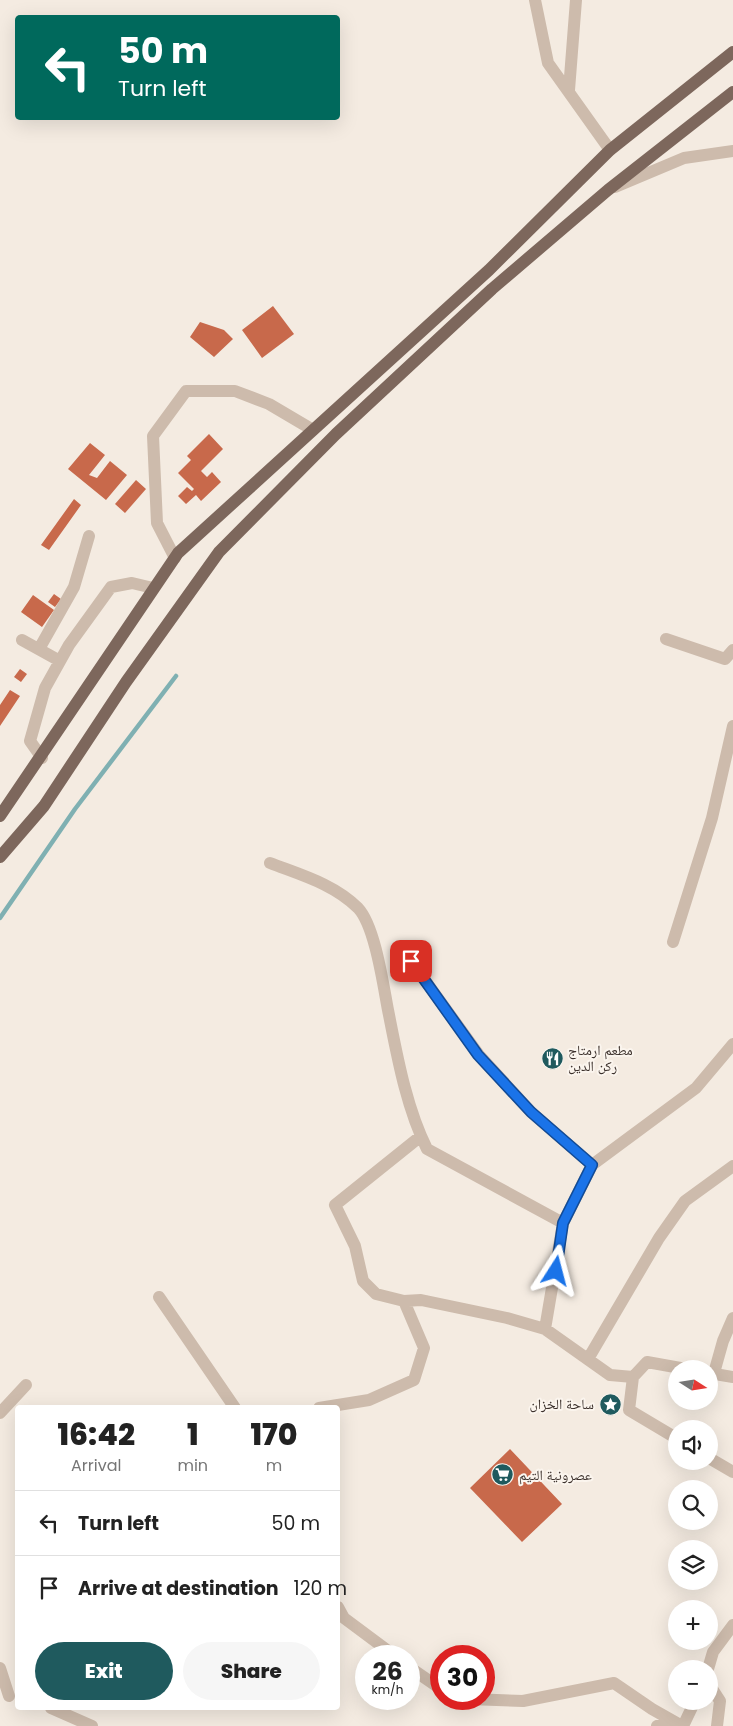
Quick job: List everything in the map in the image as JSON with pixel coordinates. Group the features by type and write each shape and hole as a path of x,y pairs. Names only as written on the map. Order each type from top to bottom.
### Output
{"main road":[{"path":"0,816 42,758 153,588 175,558 489,270 610,150 733,52"},
{"path":"0,856 44,806 126,682 219,552 336,434 492,290 608,190 733,92"}],"street":[{"path":"535,0 548,63 610,150"},
{"path":"569,90 576,0"},
{"path":"608,190 684,158 733,150"},
{"path":"175,558 157,523 153,436 186,391 235,391 269,404 314,430"},
{"path":"39,649 74,588 89,536"},
{"path":"42,758 30,741 45,688 60,661 111,587 132,583 153,588"},
{"path":"666,639 725,658 733,650"},
{"path":"22,640 60,661"},
{"path":"673,942 712,818 733,726"},
{"path":"270,863 329,886 359,909 372,936 405,1082 420,1136 427,1149 563,1223"},
{"path":"411,961 478,1055 531,1112 592,1165"},
{"path":"544,1329 563,1223 592,1165 696,1088 733,1044"},
{"path":"420,1136 335,1205 355,1246 362,1281 376,1294 404,1301 421,1300 507,1318 544,1329 610,1375 633,1377"},
{"path":"588,1359 658,1238 685,1200 733,1166"},
{"path":"159,1296 233,1405"},
{"path":"338,1405 370,1400 414,1380 424,1348 404,1301"},
{"path":"716,1360 733,1318"},
{"path":"668,1366 647,1362 633,1377 629,1410 668,1433"},
{"path":"718,1374 733,1377"},
{"path":"0,1413 26,1385"},
{"path":"718,1463 733,1472"},
{"path":"340,1611 344,1618 380,1645"},
{"path":"711,1660 713,1652 733,1625"},
{"path":"0,1668 9,1697"},
{"path":"495,1700 523,1701 614,1682 679,1724"},
{"path":"717,1726 720,1702 718,1699"},
{"path":"657,1726 679,1724 689,1710"},
{"path":"72,1712 92,1726"}],"building":[{"path":"273,306 294,334 262,358 242,330"},
{"path":"200,322 224,330 233,339 214,357 190,337"},
{"path":"209,434 223,449 201,471 207,477 212,472 221,482 201,501 196,495 186,504 178,496 187,487 192,491 194,489 178,473 191,460 187,456"},
{"path":"90,443 105,455 89,475 97,478 110,461 127,475 106,500 68,469"},
{"path":"136,480 146,489 125,513 115,504"},
{"path":"74,499 81,505 49,550 41,545"},
{"path":"54,594 61,599 55,607 48,602"},
{"path":"33,595 54,610 42,627 21,612"},
{"path":"20,669 27,674 21,682 14,677"},
{"path":"10,690 20,696 0,726 0,705"},
{"path":"510,1449 562,1504 522,1542 470,1488"}],"waterway":[{"path":"0,918 75,809 176,676"}],"place":[{"name":"مطعم ارمتاج ركن الدين","path":"552,1058"},
{"name":"ساحة الخزان","path":"610,1404"},
{"name":"عصرونية التيم","path":"503,1475"}],"route":[{"path":"411,961 478,1055 531,1112 592,1165 563,1223 556,1271"}]}
